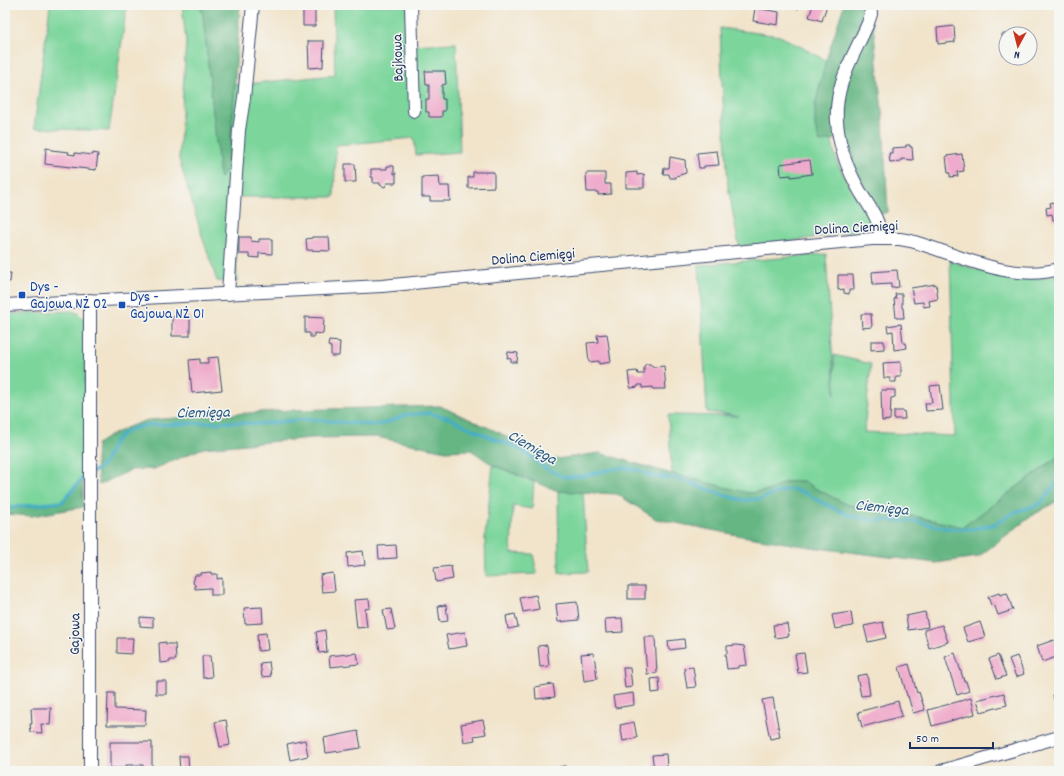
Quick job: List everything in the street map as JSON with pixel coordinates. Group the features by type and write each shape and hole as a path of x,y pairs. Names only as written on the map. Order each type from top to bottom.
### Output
{"street":[{"path":"228,294 239,130 244,98 253,5"},
{"name":"Bajkowa","path":"411,5 414,111"},
{"path":"873,5 868,23 842,82 837,100 837,110 839,136 844,158 857,187 878,222 881,239"},
{"name":"Dolina Ciemięgi","path":"5,305 382,286 881,239 900,239 911,241 988,266 1010,271 1035,273 1059,269"},
{"name":"Gajowa","path":"90,300 90,771"},
{"path":"941,771 1059,737"}],"green space":[{"path":"50,5 127,5 109,131 34,128"},
{"path":"182,5 200,5 203,15 220,177 229,168 235,85 335,75 333,5 408,5 409,45 456,43 460,152 416,155 414,138 336,145 334,197 234,197 237,282 217,281 179,159 186,41"},
{"path":"200,5 240,5 229,168 220,178 203,15"},
{"path":"844,5 864,5 873,24 883,121 888,212 881,214 868,194 852,163 844,138 820,142 815,128 815,106 826,60"},
{"path":"720,28 780,36 826,60 815,106 820,141 832,139 837,160 842,171 853,193 871,222 868,229 787,242 739,246 728,187"},
{"path":"826,254 835,395 834,355 871,364 864,432 955,436 950,261 990,273 1017,278 1031,279 1059,274 1059,456 963,527 912,516 848,505 803,481 785,482 768,491 748,493 672,474 668,415 739,416 707,412 699,265"},
{"path":"71,311 78,313 85,320 85,460 82,479 62,502 5,508 5,314"},
{"path":"440,406 500,433 549,460 600,453 672,474 748,493 768,491 785,482 803,481 848,505 912,516 963,527 1059,456 1059,500 1033,515 978,557 936,563 810,547 742,536 656,519 617,494 558,491 493,465 471,450 446,451 376,437 312,438 203,448 154,469 131,470 99,485 96,462 97,444 121,430 148,420 291,410"},
{"path":"493,465 534,482 532,509 513,506 511,553 533,554 537,574 486,576 485,537"},
{"path":"83,479 83,507 32,516 5,514 5,508 62,502"},
{"path":"558,491 583,492 588,572 559,573"}],"building":[{"path":"298,5 315,5 315,26 303,26 303,11 298,11"},
{"path":"786,5 799,5 798,9"},
{"path":"813,5 827,5 822,21 809,17"},
{"path":"755,8 779,12 778,25 753,21"},
{"path":"954,26 955,42 938,44 937,28"},
{"path":"308,41 324,41 323,67 309,68"},
{"path":"425,71 445,71 446,84 442,85 442,99 445,99 445,111 442,111 442,117 429,117 429,112 426,112 426,99 429,99 429,85 426,85"},
{"path":"906,145 910,145 910,147 912,147 913,160 901,159 901,161 890,162 889,153 892,153 892,148 906,147"},
{"path":"46,148 69,152 68,154 75,155 75,153 93,155 93,153 98,154 96,170 45,164"},
{"path":"717,151 719,165 704,166 704,168 699,168 697,153"},
{"path":"962,154 964,171 957,172 958,176 950,177 950,173 948,173 946,156"},
{"path":"670,157 685,160 686,173 676,176 676,178 670,178 669,174 663,174 664,168 669,168"},
{"path":"810,160 812,174 791,177 791,175 781,176 780,164"},
{"path":"345,164 355,164 356,182 345,182"},
{"path":"387,166 394,166 396,183 387,183 385,187 380,185 380,183 373,183 371,169 387,169"},
{"path":"473,172 494,172 494,187 468,188 468,177 473,177"},
{"path":"637,172 637,175 644,174 644,188 626,188 626,173"},
{"path":"586,173 605,173 605,184 611,184 611,194 598,195 598,192 587,192"},
{"path":"439,176 440,186 449,186 450,201 430,201 430,197 422,197 422,177"},
{"path":"1059,201 1059,219 1053,220 1052,214 1047,215 1046,208 1051,207 1050,203"},
{"path":"239,237 251,237 251,241 259,242 259,239 272,239 272,254 259,253 259,258 249,257 249,254 239,254"},
{"path":"312,237 329,237 330,251 307,250 306,239"},
{"path":"897,270 899,287 891,288 891,284 873,285 872,272"},
{"path":"5,273 11,273 10,282 5,282"},
{"path":"838,275 853,275 854,290 849,290 849,294 844,293 844,289 838,290"},
{"path":"936,284 938,299 929,301 930,306 924,307 923,302 914,303 911,288"},
{"path":"895,294 902,294 904,318 896,318 894,299 896,299"},
{"path":"861,314 871,314 872,327 862,328"},
{"path":"190,316 190,336 172,336 172,317"},
{"path":"305,317 324,318 323,334 314,333 314,337 310,337 310,333 305,333"},
{"path":"901,324 903,343 906,343 907,348 894,350 893,331 888,332 887,326"},
{"path":"607,334 611,362 599,364 599,361 589,362 587,343 598,342 597,335"},
{"path":"329,341 340,342 339,356 331,356 331,347 328,346"},
{"path":"871,341 884,341 884,349 871,350"},
{"path":"508,352 518,353 517,362 511,362 511,359 507,358"},
{"path":"218,357 222,390 192,393 189,360 200,359 200,363 208,363 208,358"},
{"path":"901,362 901,377 896,377 896,382 890,382 890,378 884,378 883,363"},
{"path":"646,364 650,364 654,367 664,366 666,389 653,389 653,387 642,388 642,385 630,388 628,372 637,371 638,374 644,374 644,366"},
{"path":"940,385 943,410 926,411 925,403 932,403 930,386"},
{"path":"881,390 895,390 895,397 891,398 890,420 882,421"},
{"path":"894,411 904,411 905,419 894,419"},
{"path":"396,545 397,558 379,559 378,546"},
{"path":"363,551 365,565 348,567 347,553"},
{"path":"451,566 453,579 436,582 434,568"},
{"path":"211,572 211,574 217,574 217,579 222,578 222,595 211,595 211,588 195,589 195,585 193,583 195,575"},
{"path":"333,573 335,591 322,592 320,575"},
{"path":"628,586 645,586 645,599 628,599"},
{"path":"999,593 1000,595 1007,593 1013,610 998,615 994,604 991,605 988,597"},
{"path":"536,595 539,609 523,612 520,598"},
{"path":"369,599 370,608 365,609 367,627 357,628 354,600"},
{"path":"577,602 579,620 558,622 556,604"},
{"path":"446,605 448,621 440,622 438,606"},
{"path":"262,607 263,623 245,624 244,608"},
{"path":"391,609 395,629 387,630 383,610"},
{"path":"851,612 853,626 835,629 832,615"},
{"path":"925,612 928,627 908,630 906,616"},
{"path":"515,614 518,627 508,629 506,616"},
{"path":"140,617 153,618 153,627 140,626"},
{"path":"622,618 623,632 606,633 605,619"},
{"path":"883,622 886,638 868,642 864,626"},
{"path":"980,622 985,637 968,642 963,628"},
{"path":"787,624 789,636 775,638 773,625"},
{"path":"942,625 948,642 929,648 924,630"},
{"path":"325,630 327,652 319,653 316,632"},
{"path":"465,632 467,646 449,649 446,635"},
{"path":"266,633 268,650 258,651 257,634"},
{"path":"644,637 655,637 657,673 647,674"},
{"path":"117,638 133,638 132,654 117,653"},
{"path":"684,639 685,648 669,650 668,641"},
{"path":"1054,640 1059,656 1042,662 1037,646"},
{"path":"166,642 166,644 175,644 176,660 160,663 159,643"},
{"path":"547,645 549,666 540,667 538,646"},
{"path":"727,646 744,646 747,665 727,669 725,654 727,654"},
{"path":"357,653 359,664 330,667 329,656"},
{"path":"594,653 597,679 584,681 581,654"},
{"path":"804,653 807,672 798,673 795,654"},
{"path":"955,653 964,681 966,681 969,691 957,695 945,657"},
{"path":"998,655 1006,676 997,679 989,659"},
{"path":"202,656 210,656 212,677 203,678"},
{"path":"1017,656 1024,674 1016,677 1009,659"},
{"path":"269,662 271,676 262,677 260,663"},
{"path":"909,664 917,693 919,692 925,710 913,713 899,667"},
{"path":"693,667 696,687 687,688 684,668"},
{"path":"623,668 630,668 632,687 625,688"},
{"path":"867,674 870,695 861,696 857,676"},
{"path":"659,678 660,692 652,693 651,679"},
{"path":"156,681 166,681 166,694 156,694"},
{"path":"553,684 555,697 536,699 535,687"},
{"path":"108,693 115,693 115,709 146,710 145,725 107,725"},
{"path":"633,693 634,705 615,708 613,696"},
{"path":"1004,693 1007,705 981,712 977,700"},
{"path":"1059,694 1059,708 1056,709 1053,695"},
{"path":"773,698 780,737 770,739 762,700"},
{"path":"971,698 975,714 932,726 928,710"},
{"path":"898,701 902,716 862,727 858,712"},
{"path":"31,708 51,708 50,725 41,724 42,733 31,732"},
{"path":"226,720 230,745 220,747 215,722"},
{"path":"483,720 486,734 474,736 475,740 464,742 461,724"},
{"path":"634,722 637,738 623,741 620,725"},
{"path":"358,731 361,748 326,753 324,738"},
{"path":"305,740 308,756 290,760 287,744"},
{"path":"110,742 152,742 152,769 143,769 143,765 126,765 126,768 110,768"},
{"path":"666,754 667,768 654,769 652,755"},
{"path":"179,756 188,756 189,771 180,771"},
{"path":"565,766 566,771 549,771 559,769 559,767"}],"waterway":[{"name":"Ciemięga","path":"93,472 104,464 115,441 122,434 134,428 149,425 230,422 258,424 308,419 374,425 386,423 406,415 428,413 449,418 489,437 517,447 547,469 564,477 582,476 612,469 625,468 638,470 652,476 679,479 743,500 761,499 778,492 791,489 805,493 848,515 871,520 914,521 951,529 973,529 995,524 1015,512 1040,504 1059,480"},
{"name":"Ciemięga","path":"5,508 62,502 82,479 88,476"}],"place":[{"name":"Dys - Gajowa NŻ 02","path":"22,295"},
{"name":"Dys - Gajowa NŻ 01","path":"122,305"}]}
